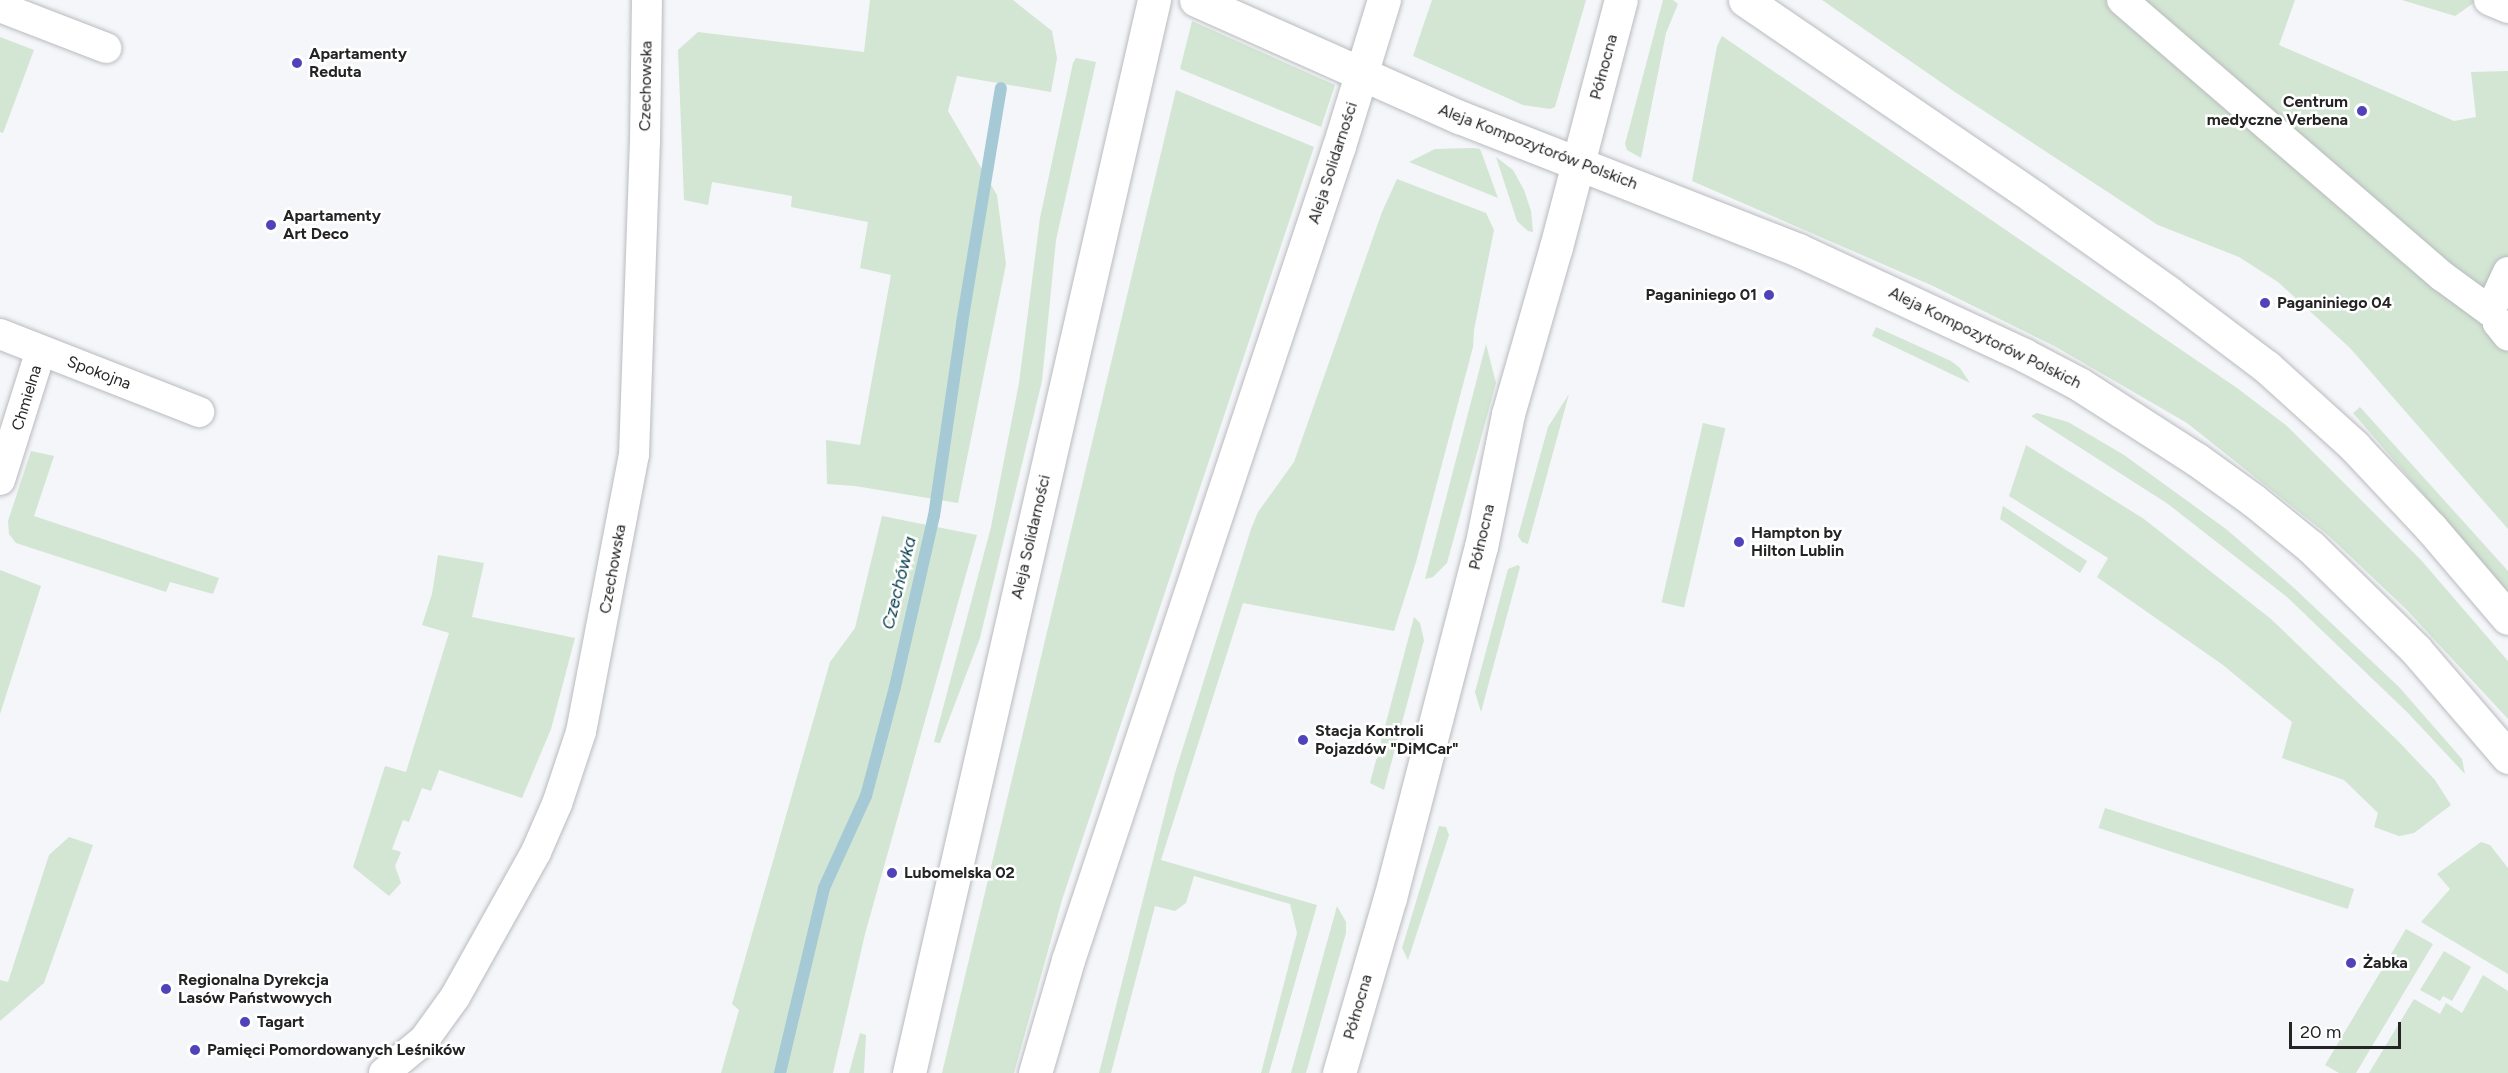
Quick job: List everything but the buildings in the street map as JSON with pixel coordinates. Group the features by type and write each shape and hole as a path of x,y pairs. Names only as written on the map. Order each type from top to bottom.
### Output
{"street":[{"name":"Aleja Solidarności","path":"909,1073 1154,0"},
{"name":"Aleja Kompozytorów Polskich","path":"1196,0 1459,117 1720,218 1860,277 2024,355 2141,421 2253,500 2311,547 2416,650 2508,757"},
{"name":"Aleja Solidarności","path":"1035,1073 1068,960 1362,74 1384,0"},
{"name":"Północna","path":"1340,1073 1390,898 1478,557 1508,414 1621,0"},
{"path":"1745,0 2054,212 2169,293 2267,367 2354,446 2431,528 2508,618"},
{"path":"2122,0 2442,276 2501,324"},
{"path":"2489,0 2508,8"},
{"name":"Czechowska","path":"384,1073 424,1040 455,998 536,852 557,804 581,732 634,455 648,2"},
{"path":"0,7 106,48"},
{"path":"2501,324 2508,272"},
{"name":"Spokojna","path":"0,334 199,412"},
{"name":"Chmielna","path":"0,480 41,350"}],"green space":[{"path":"870,0 1013,0 1052,31 1057,58 1051,92 957,76 948,111 997,195 1006,264 958,503 855,486 827,484 826,440 860,445 891,275 860,268 868,222 791,207 792,196 712,182 708,205 684,200 678,50 698,32 864,52"},
{"path":"1432,0 1586,0 1555,107 1550,109 1523,105 1413,56"},
{"path":"1663,0 1673,0 1678,4 1666,33 1641,158 1627,150 1625,144"},
{"path":"1822,0 2295,0 2279,45 2454,121 2476,117 2471,72 2508,71 2508,529 2350,348 2278,282 2239,257 2158,225 1955,92"},
{"path":"2402,0 2478,0 2455,16"},
{"path":"1192,21 1335,85 1321,127 1180,69"},
{"path":"1722,36 2237,388 2287,426 2421,560 2508,661 2508,719 2406,609 2328,535 2187,423 2056,347 1933,286 1692,181 1717,46"},
{"path":"0,37 34,50 3,133 0,132"},
{"path":"1076,58 1096,62 1056,240 1042,381 980,638 940,743 934,742 991,527 1019,383 1040,218 1073,63"},
{"path":"1176,90 1314,147 1062,900 1014,1073 942,1073"},
{"path":"1435,149 1480,149 1498,198 1409,162"},
{"path":"1496,157 1513,170 1524,190 1531,211 1533,232 1528,231 1517,221"},
{"path":"1397,179 1486,213 1494,230 1474,330 1473,347 1416,562 1394,631 1243,603 1161,860 1317,905 1269,1073 1261,1073 1297,933 1290,904 1194,876 1186,903 1175,911 1155,906 1111,1073 1099,1073 1175,773 1251,529 1258,512 1294,462 1382,212"},
{"path":"1876,327 1951,361 1960,368 1970,383 1872,336"},
{"path":"1486,344 1496,383 1447,563 1433,577 1425,579"},
{"path":"1569,394 1528,544 1522,542 1518,536 1548,427"},
{"path":"2360,407 2508,571 2508,592 2353,413"},
{"path":"2037,413 2068,422 2124,455 2226,529 2294,588 2399,687 2462,759 2465,774 2407,712 2287,597 2168,504 2031,416"},
{"path":"1703,423 1725,428 1684,607 1662,602"},
{"path":"2026,445 2144,519 2271,619 2398,741 2435,780 2451,805 2414,833 2399,836 2374,827 2378,813 2344,780 2282,758 2292,722 2223,665 2097,577 2108,558 2009,496"},
{"path":"31,451 54,456 34,516 219,578 213,594 170,582 166,592 16,543 9,534 8,521"},
{"path":"2003,506 2087,561 2080,573 2000,519"},
{"path":"882,516 977,535 865,934 833,1073 721,1073 739,1010 732,1004 830,662 855,628"},
{"path":"438,555 484,563 472,617 575,638 551,729 522,798 439,770 431,791 422,788 409,822 403,820 392,849 401,852 395,866 401,883 389,896 353,867 385,766 406,772 449,633 422,625 432,594"},
{"path":"1518,565 1520,567 1481,712 1475,692 1508,569"},
{"path":"0,570 41,586 0,714"},
{"path":"1414,617 1420,623 1424,640 1384,790 1370,783"},
{"path":"2105,808 2354,889 2348,909 2099,828"},
{"path":"1439,826 1446,827 1449,835 1408,960 1402,948"},
{"path":"69,837 93,845 44,983 0,1021 0,980 8,982 49,855"},
{"path":"2481,842 2490,845 2508,868 2508,974 2421,922 2450,889 2437,874"},
{"path":"1337,906 1346,922 1346,933 1306,1073 1291,1073"},
{"path":"2406,929 2433,944 2356,1073 2339,1073 2325,1065"},
{"path":"2444,951 2471,967 2452,1001 2443,996 2440,1001 2420,990"},
{"path":"2483,975 2508,991 2508,1073 2369,1073 2414,999 2440,1014 2446,1003 2462,1013"},
{"path":"860,1033 866,1035 864,1073 849,1073"}],"waterway":[{"name":"Czechówka","path":"780,1073 824,888 866,796 895,687 934,516 962,323 1001,88"}],"place":[{"name":"Apartamenty Reduta","path":"297,63"},
{"name":"Centrum medyczne Verbena","path":"2362,111"},
{"name":"Apartamenty Art Deco","path":"271,225"},
{"name":"Paganiniego 01","path":"1769,295"},
{"name":"Paganiniego 04","path":"2265,303"},
{"name":"Hampton by Hilton Lublin","path":"1739,542"},
{"name":"Stacja Kontroli Pojazdów \"DiMCar\"","path":"1303,740"},
{"name":"Lubomelska 02","path":"892,873"},
{"name":"Żabka","path":"2351,963"},
{"name":"Regionalna Dyrekcja Lasów Państwowych","path":"166,989"},
{"name":"Tagart","path":"245,1022"},
{"name":"Pamięci Pomordowanych Leśników","path":"195,1050"}]}
